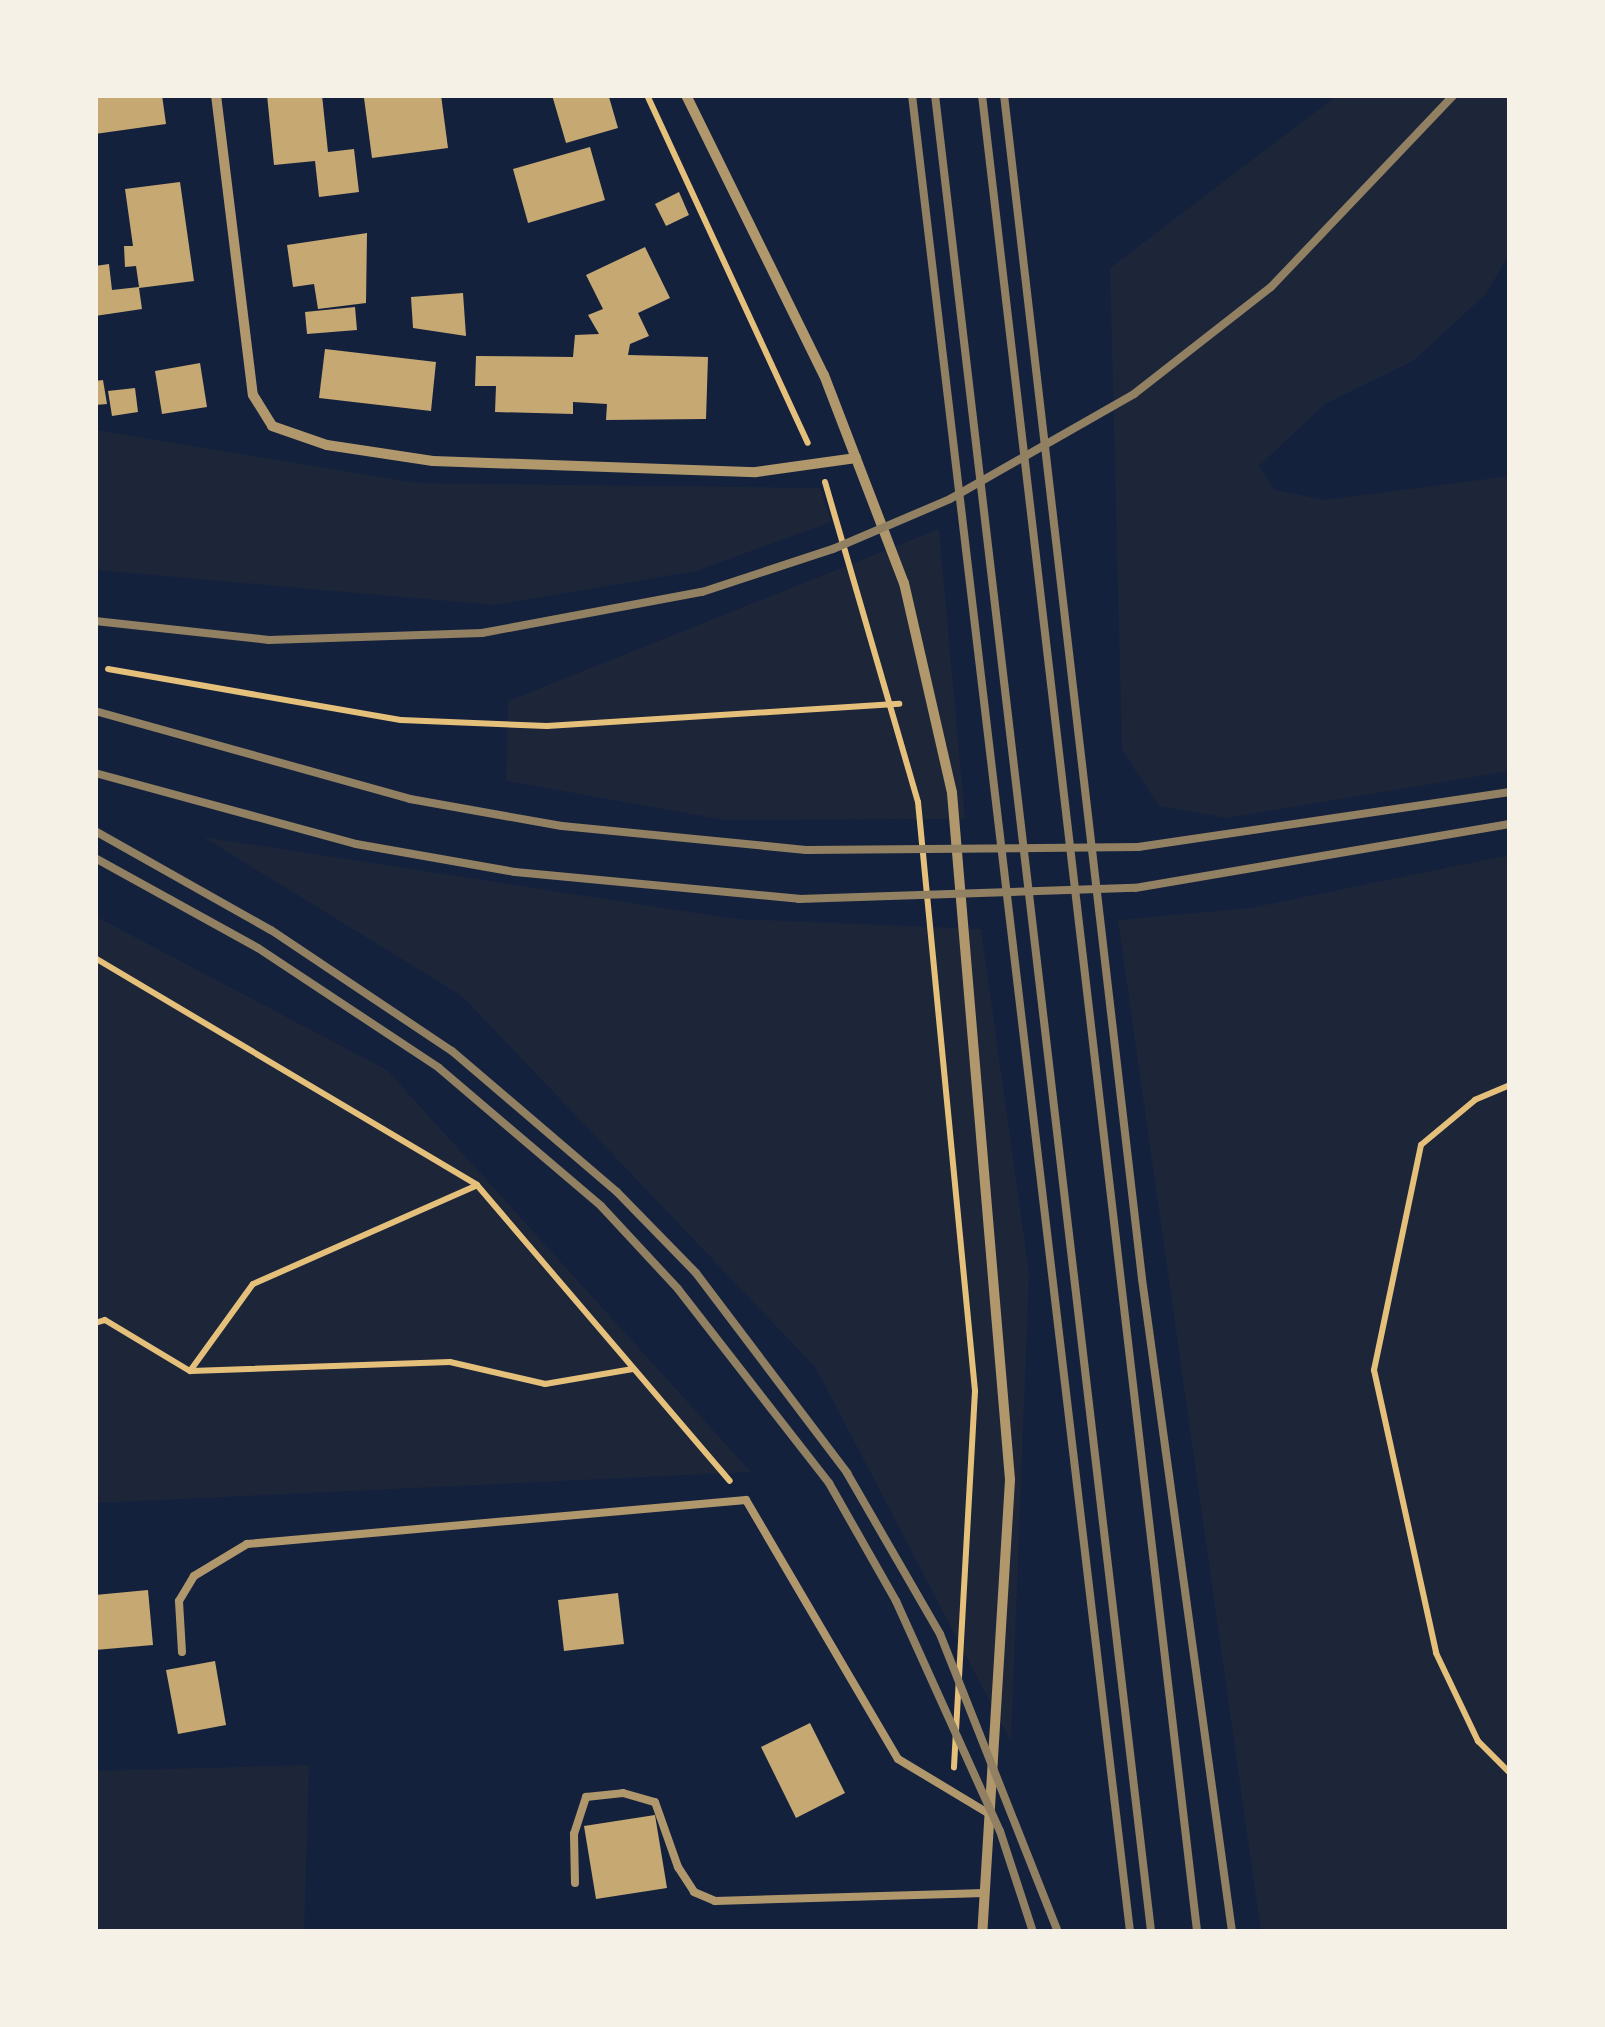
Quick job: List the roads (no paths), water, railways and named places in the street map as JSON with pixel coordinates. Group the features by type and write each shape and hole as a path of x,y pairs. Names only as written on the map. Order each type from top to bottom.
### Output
{"street":[{"path":"216,95 253,395 272,426 434,461 756,472 856,458"},
{"path":"686,95 856,458 934,699 952,792 1008,1373 1007,1603 988,1813 982,1932"}],"lane":[{"path":"182,1652 179,1601 194,1576 247,1544 746,1500 898,1759 952,1799 988,1813"},
{"path":"575,1884 574,1834 586,1797 623,1793 655,1802 678,1867 694,1892 715,1901 985,1892"}],"railway":[{"path":"912,95 1130,1932"},
{"path":"935,95 1151,1932"},
{"path":"982,95 1197,1932"},
{"path":"1004,95 1142,1279 1232,1932"},
{"path":"95,621 269,640 482,633 702,592 833,549 950,499 1134,394 1271,287 1454,95"},
{"path":"95,711 410,799 562,826 806,850 1138,847 1510,792"},
{"path":"95,773 356,844 515,872 799,899 1135,888 1510,824"},
{"path":"95,831 271,930 452,1051 617,1192 696,1273 847,1473 940,1634 1058,1932"},
{"path":"95,858 258,948 439,1068 601,1206 678,1289 829,1483 896,1601 1000,1831 1033,1932"}]}
